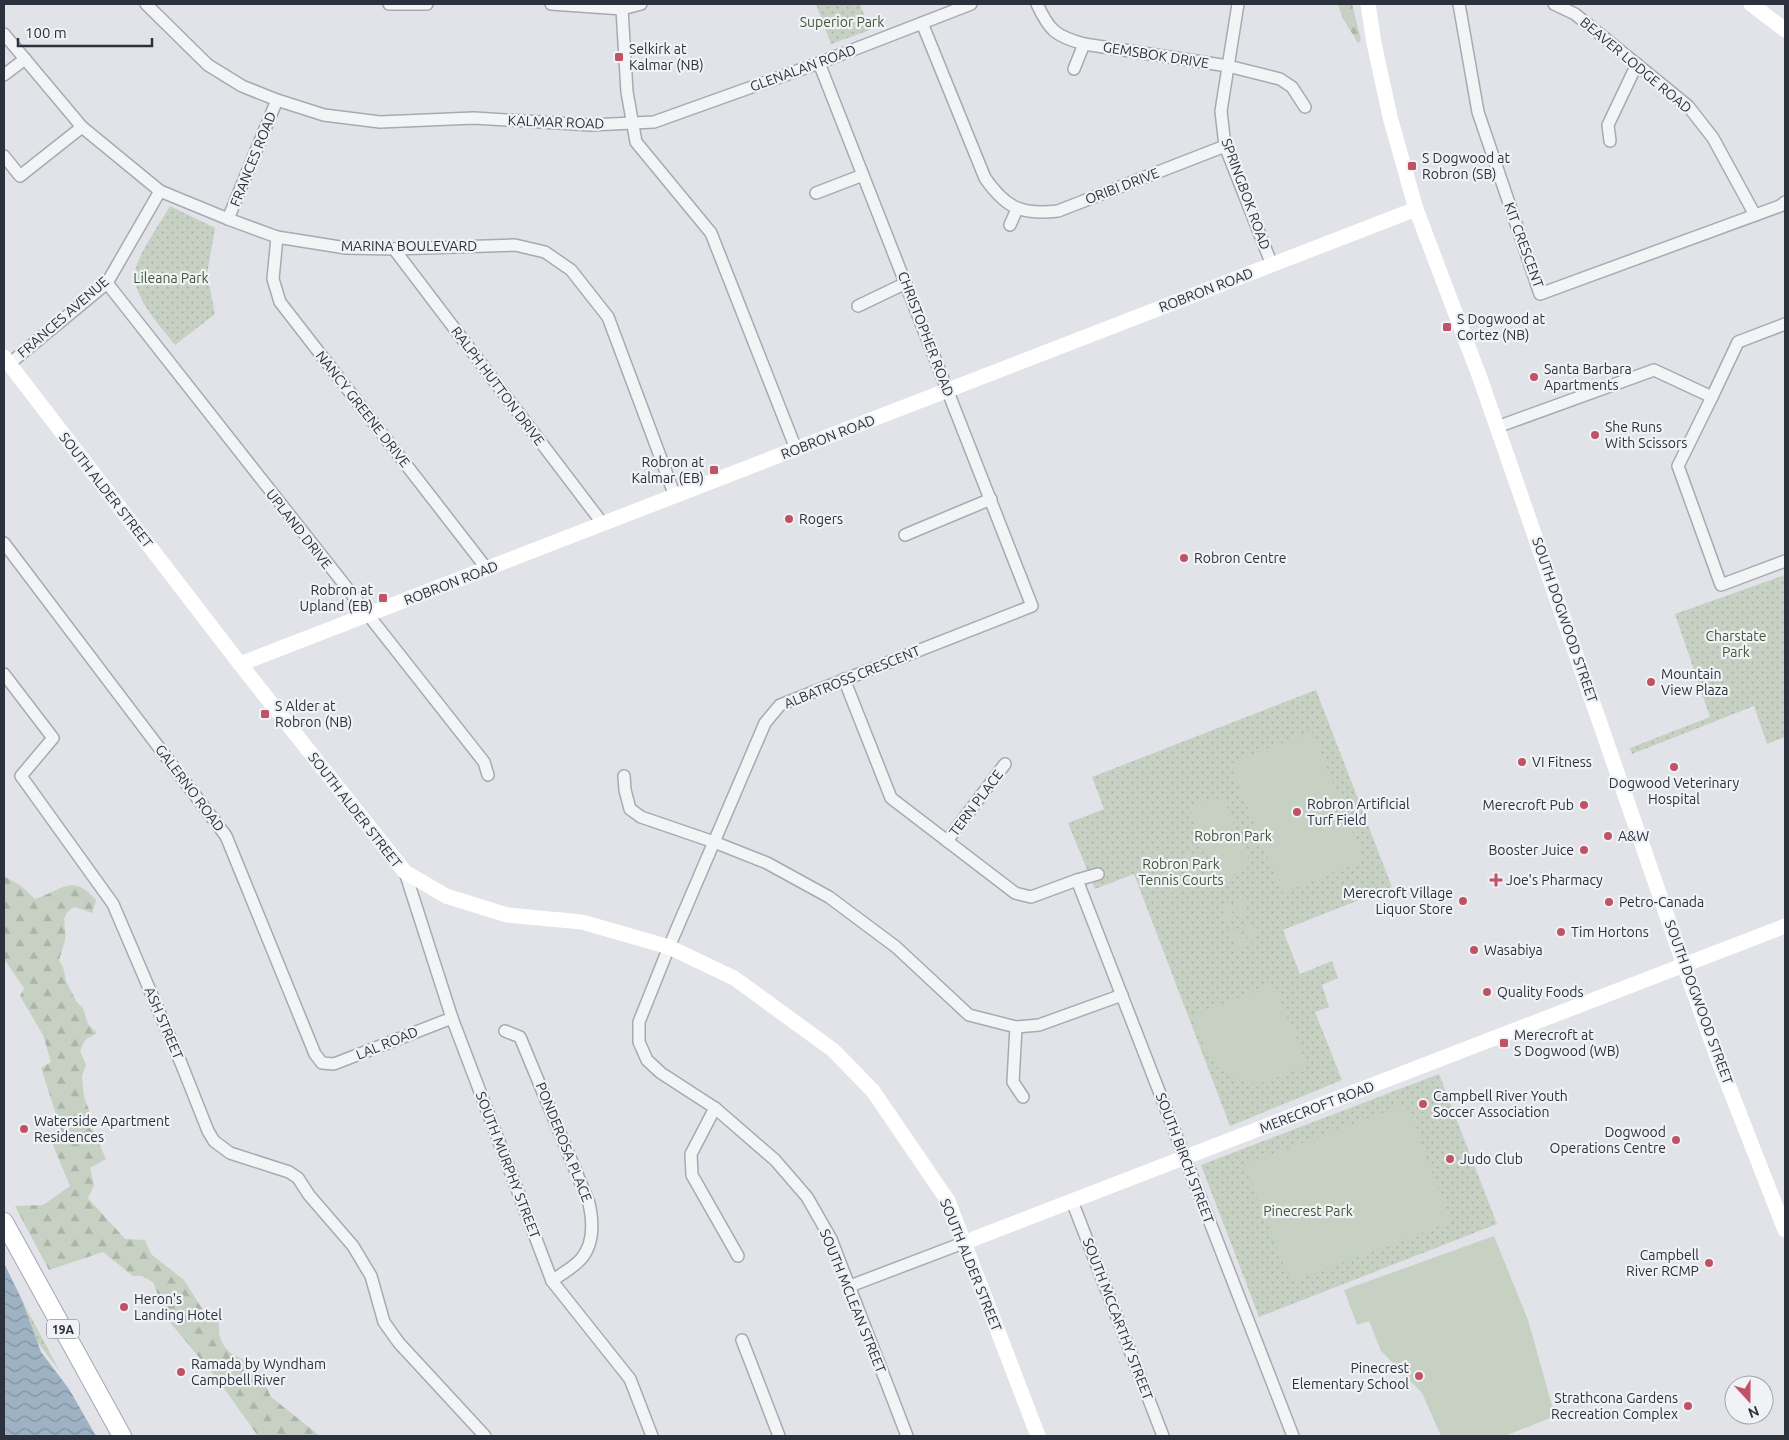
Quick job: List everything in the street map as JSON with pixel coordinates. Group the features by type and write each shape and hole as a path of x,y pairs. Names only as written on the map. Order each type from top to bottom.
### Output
{"main road":[{"name":"19A","path":"4,1222 122,1436"}],"street":[{"name":"KALMAR ROAD","path":"146,4 208,65 242,86 324,116 380,122 474,118 590,125 633,123"},
{"path":"389,4 427,4"},
{"path":"551,4 622,8 641,4"},
{"name":"GLENALAN ROAD","path":"633,123 654,122 819,63 971,4"},
{"name":"GEMSBOK DRIVE","path":"1037,4 1046,24 1064,38 1084,44 1228,66 1280,78 1292,87 1305,107"},
{"name":"SPRINGBOK ROAD","path":"1238,4 1221,111 1225,146 1272,265"},
{"name":"SOUTH DOGWOOD STREET","path":"1368,4 1374,43 1390,117 1416,209 1497,427 1684,965 1718,1059 1785,1230"},
{"name":"KIT CRESCENT","path":"1459,4 1478,112 1540,294 1780,206 1785,202"},
{"name":"BEAVER LODGE ROAD","path":"1554,4 1576,14 1688,106 1713,138 1755,215"},
{"path":"1750,4 1785,30"},
{"path":"622,8 627,92 636,142 711,233 796,449"},
{"name":"ORIBI DRIVE","path":"922,23 985,178 997,196 1017,209 1037,214 1058,212 1225,146"},
{"name":"MARINA BOULEVARD","path":"4,34 82,127 160,191 277,237 346,248 394,249 515,245 545,252 572,270 608,317 675,496"},
{"name":"GEMSBOK DRIVE","path":"1074,69 1084,44"},
{"path":"4,75 25,59"},
{"name":"CHRISTOPHER ROAD","path":"819,63 1032,606"},
{"path":"1610,141 1608,125 1637,64"},
{"name":"FRANCES ROAD","path":"228,219 277,100"},
{"path":"4,156 20,176 82,127"},
{"path":"816,193 863,175"},
{"name":"FRANCES AVENUE","path":"6,360 107,283 160,191"},
{"path":"1010,225 1017,209"},
{"name":"ROBRON ROAD","path":"240,664 1416,209"},
{"name":"NANCY GREENE DRIVE","path":"277,237 273,279 280,302 487,569"},
{"name":"RALPH HUTTON DRIVE","path":"394,249 603,524"},
{"name":"UPLAND DRIVE","path":"107,283 367,616 484,762 488,775"},
{"path":"858,306 906,283"},
{"path":"1785,324 1738,342 1678,466 1721,585 1785,561"},
{"name":"SOUTH ALDER STREET","path":"6,360 240,664 405,872 446,896 507,915 582,922 669,947 734,978 833,1050 873,1092 948,1201 1038,1436"},
{"path":"1497,427 1654,370 1712,396"},
{"path":"905,535 991,499"},
{"name":"GALERNO ROAD","path":"4,543 226,836 315,1054 322,1063"},
{"name":"ALBATROSS CRESCENT","path":"669,947 765,723 780,705 1032,606"},
{"name":"ASH STREET","path":"4,674 53,738 21,776 113,904 208,1131 214,1141 230,1153 289,1172 298,1178 309,1195 357,1254 371,1276 384,1322 399,1342 485,1436"},
{"path":"844,679 891,798 947,841 1015,893 1031,897 1098,874"},
{"name":"TERN PLACE","path":"947,841 1006,764"},
{"path":"624,776 625,790 630,809 641,817 714,842 767,863 829,897 896,947 969,1015 1016,1027 1039,1025 1122,995"},
{"name":"SOUTH MURPHY STREET","path":"405,872 452,1018 552,1281 630,1379 652,1436"},
{"name":"SOUTH BIRCH STREET","path":"1077,880 1293,1436"},
{"name":"MERECROFT ROAD","path":"850,1286 1785,926"},
{"name":"SOUTH MCLEAN STREET","path":"669,947 639,1022 639,1042 647,1060 661,1073 715,1108 775,1160 807,1197 831,1239 907,1436"},
{"name":"LAL ROAD","path":"322,1063 334,1064 452,1018"},
{"path":"1016,1027 1013,1082 1023,1096"},
{"name":"PONDEROSA PLACE","path":"505,1031 520,1037 589,1203 593,1222 590,1240 581,1259 552,1281"},
{"path":"715,1108 691,1154 692,1175 738,1256"},
{"name":"SOUTH MCCARTHY STREET","path":"1072,1201 1163,1436"},
{"path":"742,1340 779,1436"}],"green space":[{"name":"Superior Park","path":"816,4 860,4 870,30 831,44"},
{"path":"1338,4 1352,4 1361,40 1358,43 1342,17"},
{"name":"Lileana Park","path":"170,206 215,228 207,274 215,314 175,345 146,308 136,286 135,275 137,264 144,249"},
{"name":"Charstate Park","path":"1785,575 1785,737 1767,744 1754,706 1632,754 1630,748 1710,717 1675,614"},
{"name":"Robron Park","path":"1316,690 1392,887 1283,930 1300,974 1332,961 1338,978 1322,985 1329,1007 1315,1012 1342,1080 1230,1126 1134,874 1095,889 1068,823 1104,809 1092,777"},
{"name":"Robron Artificial Turf Field","path":"1312,731 1364,860 1282,893 1230,764"},
{"path":"1213,798 1225,802 1250,863 1245,871 1225,880 1216,875 1192,815 1193,808"},
{"path":"1191,851 1203,880 1189,886 1178,856"},
{"path":"1173,858 1185,887 1171,893 1160,863"},
{"path":"4,876 21,886 35,899 59,888 73,885 88,892 96,900 92,913 75,907 67,913 64,921 65,940 59,960 63,967 66,981 76,1001 83,1008 88,1024 97,1033 85,1040 80,1051 86,1065 82,1076 84,1097 89,1110 88,1127 93,1130 106,1159 90,1168 94,1185 88,1198 125,1239 145,1240 151,1254 184,1280 206,1315 218,1322 219,1335 225,1348 234,1355 255,1363 271,1397 320,1436 258,1436 218,1380 168,1320 153,1282 142,1276 133,1276 103,1252 49,1270 15,1206 43,1205 70,1186 50,1138 62,1132 41,1068 51,1062 43,1035 20,996 24,988 4,959"},
{"path":"1242,897 1249,914 1241,917 1234,900"},
{"path":"1228,902 1235,919 1227,922 1220,905"},
{"path":"1251,924 1258,941 1250,944 1243,926"},
{"path":"1238,929 1245,946 1237,949 1230,931"},
{"path":"1274,984 1307,1066 1261,1083 1254,1084 1242,1081 1217,1067 1208,1055 1192,1016"},
{"name":"Pinecrest Park","path":"1439,1074 1497,1224 1259,1317 1201,1165"},
{"path":"1406,1104 1451,1222 1291,1282 1244,1165"},
{"path":"1494,1236 1528,1320 1555,1416 1505,1436 1441,1436 1422,1393 1381,1351 1369,1321 1357,1325 1344,1290"},
{"path":"4,1266 59,1370 32,1335"}],"water":[{"path":"4,1263 21,1298 41,1352 69,1389 96,1436 4,1436"}],"place":[{"name":"Selkirk at Kalmar (NB)","path":"619,57"},
{"name":"S Dogwood at Robron (SB)","path":"1412,166"},
{"name":"S Dogwood at Cortez (NB)","path":"1447,327"},
{"name":"Santa Barbara Apartments","path":"1534,377"},
{"name":"She Runs With Scissors","path":"1595,435"},
{"name":"Robron at Kalmar (EB)","path":"714,470"},
{"name":"Rogers","path":"789,519"},
{"name":"Robron Centre","path":"1184,558"},
{"name":"Robron at Upland (EB)","path":"383,598"},
{"name":"Mountain View Plaza","path":"1651,682"},
{"name":"S Alder at Robron (NB)","path":"265,714"},
{"name":"VI Fitness","path":"1522,762"},
{"name":"Dogwood Veterinary Hospital","path":"1674,767"},
{"name":"Merecroft Pub","path":"1584,805"},
{"name":"Robron Artificial Turf Field","path":"1297,812"},
{"name":"A&W","path":"1608,836"},
{"name":"Booster Juice","path":"1584,850"},
{"name":"Joe's Pharmacy","path":"1496,880"},
{"name":"Merecroft Village Liquor Store","path":"1463,901"},
{"name":"Petro-Canada","path":"1609,902"},
{"name":"Tim Hortons","path":"1561,932"},
{"name":"Wasabiya","path":"1474,950"},
{"name":"Quality Foods","path":"1487,992"},
{"name":"Merecroft at S Dogwood (WB)","path":"1504,1043"},
{"name":"Campbell River Youth Soccer Association","path":"1423,1104"},
{"name":"Waterside Apartment Residences","path":"24,1129"},
{"name":"Dogwood Operations Centre","path":"1676,1140"},
{"name":"Judo Club","path":"1450,1159"},
{"name":"Campbell River RCMP","path":"1709,1263"},
{"name":"Heron's Landing Hotel","path":"124,1307"},
{"name":"Ramada by Wyndham Campbell River","path":"181,1372"},
{"name":"Pinecrest Elementary School","path":"1419,1376"},
{"name":"Strathcona Gardens Recreation Complex","path":"1688,1406"}],"park label":[{"name":"Robron Park Tennis Courts","path":"1181,872"}]}
